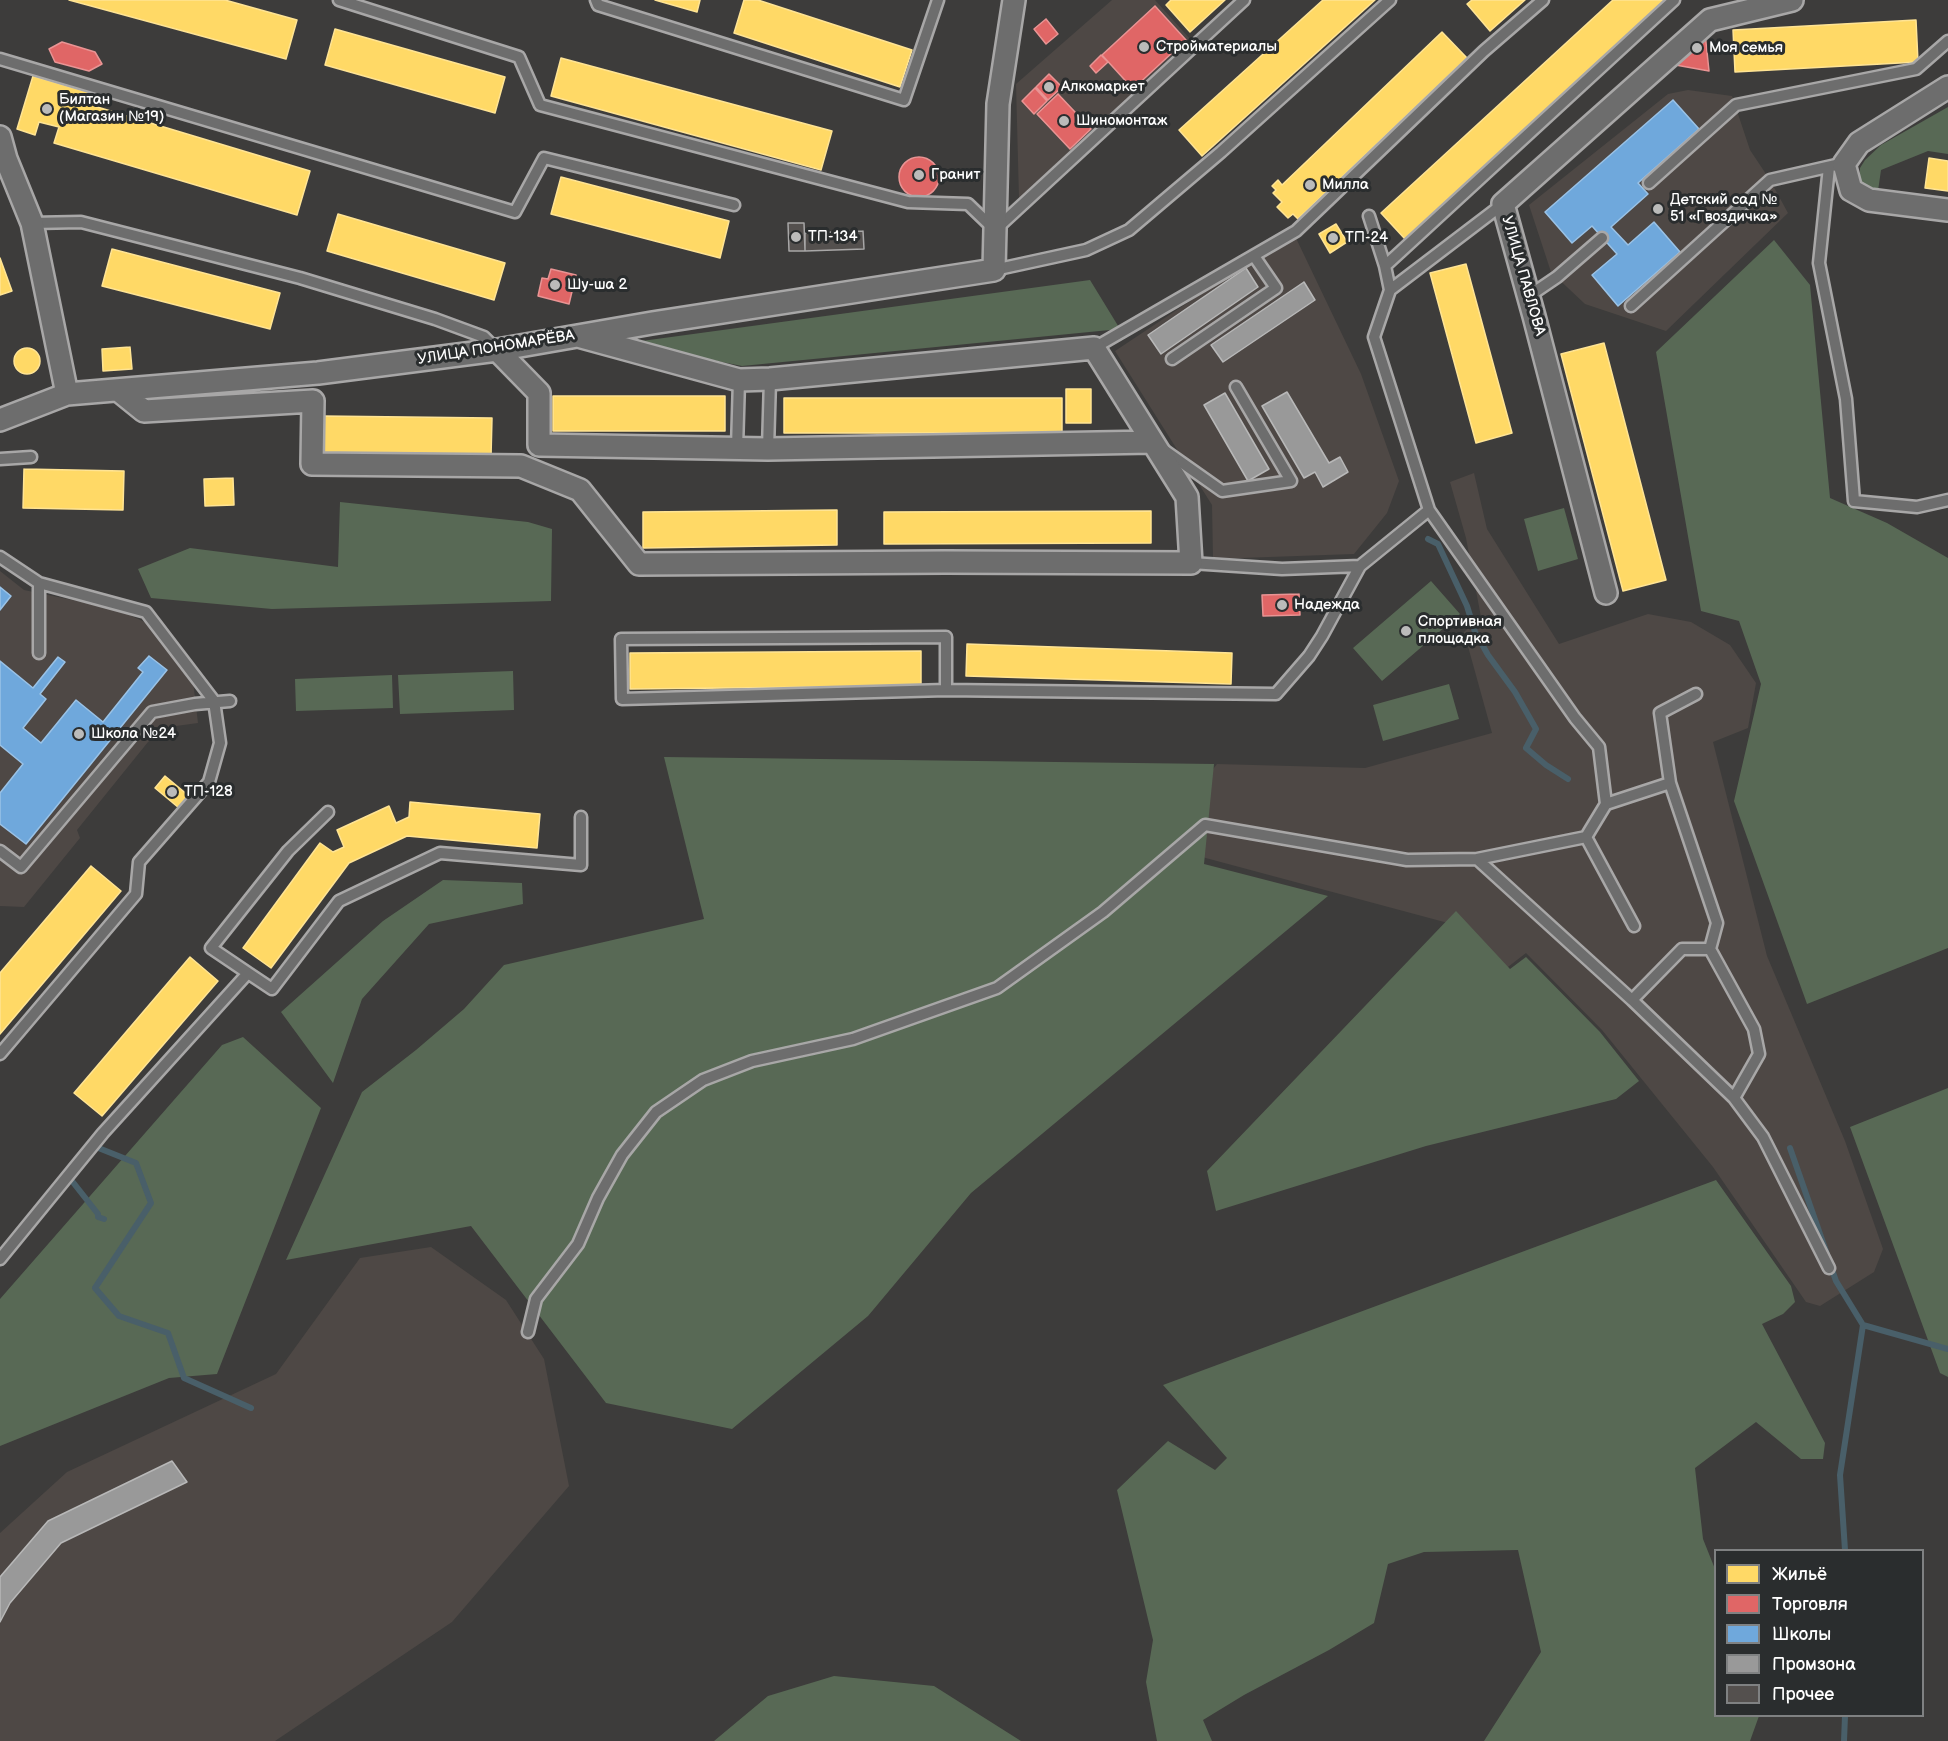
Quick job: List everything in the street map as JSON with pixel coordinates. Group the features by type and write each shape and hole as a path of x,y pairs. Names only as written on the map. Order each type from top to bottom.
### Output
{"street":[{"path":"994,270 998,104 1014,0"},
{"name":"УЛИЦА ПАВЛОВА","path":"1606,593 1503,204 1710,20 1792,0"},
{"path":"1948,87 1859,143 1836,165 1851,190 1869,200 1948,210"},
{"path":"0,137 6,159 32,223 67,394"},
{"name":"УЛИЦА ПОНОМАРЁВА","path":"0,420 67,394 318,373 497,350 994,270"},
{"path":"118,390 144,411 313,401 312,464 521,466 580,490 639,564 1191,562 1187,497 1094,348 739,380 578,336"},
{"path":"497,350 539,393 539,445 768,449 1152,442"}],"lane":[{"path":"339,0 519,57 540,105 908,202 968,204 995,230 1244,0"},
{"path":"596,0 598,5 904,100 938,0"},
{"path":"994,270 1086,250 1129,230 1221,152 1390,0"},
{"path":"1094,348 1296,231 1484,51 1543,0"},
{"path":"1385,266 1674,0"},
{"path":"1649,183 1737,105 1916,69 1948,41"},
{"path":"0,59 516,212 544,158 734,205"},
{"path":"1631,306 1770,180 1836,165 1819,263 1846,399 1854,501 1917,507 1948,500"},
{"path":"1390,290 1503,204"},
{"path":"528,1332 536,1299 578,1244 598,1198 622,1155 656,1112 703,1080 752,1061 852,1039 997,988 1103,912 1205,825 1407,860 1477,859 1586,837 1606,804 1599,747 1575,718 1429,510 1374,338 1390,290 1369,216"},
{"path":"32,223 81,222 300,278 435,319 484,337 497,350"},
{"path":"1528,296 1557,277 1602,238"},
{"path":"1172,358 1276,288 1254,256"},
{"path":"768,449 770,379"},
{"path":"737,448 739,380"},
{"path":"1152,442 1222,491 1291,481 1236,387"},
{"path":"0,459 31,458"},
{"path":"946,690 946,637 621,639 622,699 946,690 1276,694 1309,656 1360,566 1429,510"},
{"path":"0,557 39,583 147,612 214,702 220,742 209,782 139,862 136,894 0,1054"},
{"path":"1191,562 1282,569 1360,566"},
{"path":"39,583 39,653"},
{"path":"1696,694 1660,712 1670,783 1718,923 1710,949 1754,1029 1759,1054 1734,1098"},
{"path":"0,851 21,867 152,712 230,701"},
{"path":"1606,804 1670,783"},
{"path":"328,812 288,851 211,948 272,989 339,901 440,853 581,865 580,817"},
{"path":"1586,837 1634,926"},
{"path":"1477,859 1632,1000 1734,1098 1763,1137 1829,1268"},
{"path":"1632,1000 1682,950 1710,949"},
{"path":"0,1259 103,1133 248,973"}],"shaded area":[{"path":"1112,0 1155,0 1190,39 1019,199 1016,84"},
{"name":"Детский сад № 51 «Гвоздичка»","path":"1688,90 1732,96 1750,150 1788,213 1666,331 1585,304 1551,272 1529,205 1668,94"},
{"path":"1295,236 1361,374 1399,481 1387,513 1354,554 1213,559 1212,505 1115,351 1243,266"},
{"path":"1474,473 1487,529 1559,644 1648,614 1691,622 1730,645 1756,683 1748,728 1713,742 1767,956 1845,1141 1883,1249 1874,1272 1820,1306 1806,1302 1713,1167 1602,1030 1526,953 1495,977 1448,923 1202,857 1210,773 1217,764 1365,768 1492,733 1464,632 1481,617 1466,538 1450,482"},
{"name":"Школа №24","path":"0,571 24,590 116,609 147,623 193,681 198,723 169,727 148,742 77,830 80,838 24,907 0,906"},
{"path":"431,1247 506,1300 544,1359 569,1486 452,1622 275,1741 0,1741 0,1533 67,1472 276,1374 360,1258"}],"green space":[{"path":"1948,107 1948,154 1928,151 1881,170 1878,191 1868,190 1862,184 1860,168 1881,145"},
{"path":"1774,240 1810,285 1830,498 1887,523 1948,558 1948,948 1807,1004 1734,801 1761,684 1739,621 1701,611 1656,352"},
{"path":"1090,280 1120,329 742,366 627,343"},
{"path":"340,502 528,522 552,529 551,601 272,609 151,598 138,569 190,548 338,567"},
{"path":"1564,508 1578,559 1538,571 1524,519"},
{"name":"Спортивная площадка","path":"1431,581 1460,614 1382,681 1353,648"},
{"path":"513,671 514,710 400,714 398,675"},
{"path":"392,675 393,708 296,711 295,679"},
{"path":"1449,684 1459,719 1383,741 1373,705"},
{"path":"664,757 1214,764 1204,864 1328,896 971,1193 868,1316 732,1429 606,1403 471,1226 286,1260 362,1092 464,1009 504,965 704,919"},
{"path":"443,880 522,883 523,904 429,924 362,999 333,1083 281,1012 383,921"},
{"path":"1456,911 1510,969 1526,957 1600,1032 1639,1081 1616,1099 1426,1146 1216,1211 1207,1171"},
{"path":"243,1037 321,1108 217,1374 169,1378 0,1446 0,1299 222,1045"},
{"path":"1948,1088 1948,1377 1940,1373 1850,1127"},
{"path":"1716,1180 1791,1286 1795,1302 1783,1314 1762,1324 1825,1443 1823,1459 1801,1459 1756,1422 1695,1468 1703,1539 1714,1566 1714,1717 1759,1717 1750,1741 1484,1741 1541,1652 1518,1550 1424,1552 1388,1564 1374,1623 1203,1720 1212,1741 1157,1741 1146,1682 1153,1640 1117,1490 1168,1441 1215,1470 1227,1458 1163,1385"},
{"path":"834,1676 934,1686 1021,1741 714,1741 768,1696"}],"building: Жильё":[{"path":"69,0 225,0 297,20 286,59"},
{"path":"655,0 700,0 697,12"},
{"path":"744,0 758,0 912,50 900,87 734,33"},
{"path":"1171,0 1225,0 1190,32 1166,5"},
{"path":"1323,0 1375,0 1202,156 1179,130"},
{"path":"1472,0 1525,0 1490,31 1467,4"},
{"path":"1613,0 1665,0 1405,239 1381,213"},
{"path":"1916,20 1918,62 1735,72 1733,30"},
{"path":"335,29 505,77 495,113 325,65"},
{"path":"1442,32 1467,58 1298,219 1293,214 1288,218 1277,207 1282,202 1273,193 1276,190 1272,186 1278,180 1282,185"},
{"path":"561,58 832,131 821,170 551,96"},
{"path":"33,76 98,95 94,106 310,171 297,215 54,143 59,127 39,122 35,135 17,129"},
{"path":"1929,158 1948,161 1948,191 1925,188"},
{"path":"561,177 729,221 720,258 551,214"},
{"path":"338,214 505,263 494,300 327,251"},
{"name":"ТП-24","path":"1336,224 1347,242 1330,253 1319,234"},
{"path":"112,249 280,293 270,329 102,286"},
{"path":"0,258 12,291 0,295"},
{"path":"1466,264 1512,433 1476,443 1430,273"},
{"path":"1604,343 1666,580 1623,591 1561,354"},
{"path":"130,347 132,369 103,371 102,349"},
{"path":"27,348 36,352 40,361 36,370 27,374 18,370 14,361 18,352"},
{"path":"1066,389 1091,389 1091,423 1066,423"},
{"path":"553,396 725,396 725,431 553,431"},
{"path":"784,398 1062,398 1062,433 784,433"},
{"path":"323,416 492,418 491,457 323,454"},
{"path":"24,469 124,471 123,510 23,508"},
{"path":"233,478 234,505 205,506 204,479"},
{"path":"837,510 837,545 643,548 643,512"},
{"path":"1151,511 1151,543 884,544 884,512"},
{"path":"967,644 1232,653 1231,684 966,676"},
{"path":"921,651 921,686 630,689 630,653"},
{"name":"ТП-128","path":"165,776 189,796 179,808 155,788"},
{"path":"410,802 540,814 537,848 407,836 349,863 271,968 243,948 320,843 333,852 344,847 337,830 389,806 396,823 409,817"},
{"path":"91,866 121,891 0,1034 0,973"},
{"path":"190,957 218,981 102,1116 74,1093"}],"building: Торговля":[{"name":"Стройматериалы","path":"1155,6 1186,40 1133,89 1102,55"},
{"path":"1046,19 1058,34 1046,44 1034,29"},
{"name":"Моя семья","path":"1705,33 1709,71 1670,64"},
{"path":"62,42 95,52 102,64 89,71 55,62 49,49"},
{"path":"1101,55 1108,62 1096,73 1090,66"},
{"name":"Алкомаркет","path":"1049,74 1062,87 1048,100 1036,87"},
{"path":"1035,88 1047,101 1034,114 1022,101"},
{"name":"Шиномонтаж","path":"1058,94 1091,129 1070,149 1037,114"},
{"name":"Гранит","path":"919,157 933,163 939,177 933,191 919,197 905,191 899,177 905,163"},
{"path":"551,269 576,275 569,304 538,296 542,278 548,279"},
{"path":"1299,594 1300,615 1263,616 1262,595"}],"building: Школы":[{"path":"1673,100 1699,129 1638,183 1648,194 1611,227 1628,245 1654,222 1680,252 1618,306 1592,275 1617,254 1592,226 1572,243 1545,212"},
{"path":"0,587 11,596 0,610"},
{"path":"149,656 167,670 26,844 0,824 0,793 23,764 0,745 0,661 33,688 58,657 65,662 40,694 46,699 23,728 41,743 76,700 103,722 143,672 138,668"}],"building: Промзона":[{"path":"1246,268 1258,287 1161,354 1148,335"},
{"path":"1304,282 1315,300 1223,362 1211,345"},
{"path":"1287,392 1329,463 1340,457 1348,472 1323,487 1315,472 1304,478 1262,406"},
{"path":"1225,393 1269,469 1248,481 1204,405"},
{"path":"172,1461 187,1482 61,1543 10,1603 0,1622 0,1577 48,1521"}],"building: Прочее":[{"name":"ТП-134","path":"788,223 804,223 805,251 789,251"},
{"path":"863,231 864,249 805,251 805,233"}],"waterway":[{"path":"1428,539 1438,544 1467,606 1475,632 1488,655 1515,692 1536,729 1526,748 1546,765 1568,779"},
{"path":"96,1147 136,1163 151,1203 95,1288 119,1316 168,1333 184,1378 251,1408"},
{"path":"1790,1148 1827,1254"},
{"path":"72,1181 98,1217 104,1219"},
{"path":"1830,1264 1836,1281 1863,1325 1948,1349"},
{"path":"1845,1549 1840,1475 1863,1325"},
{"path":"1844,1741 1845,1717"}],"place":[{"name":"Стройматериалы","path":"1144,47"},
{"name":"Моя семья","path":"1697,48"},
{"name":"Алкомаркет","path":"1049,87"},
{"name":"Билтан (Магазин №19)","path":"47,109"},
{"name":"Шиномонтаж","path":"1064,121"},
{"name":"Гранит","path":"919,175"},
{"name":"Милла","path":"1310,185"},
{"name":"Детский сад № 51 «Гвоздичка»","path":"1658,209"},
{"name":"ТП-134","path":"796,237"},
{"name":"ТП-24","path":"1333,238"},
{"name":"Шу-ша 2","path":"555,285"},
{"name":"Надежда","path":"1282,605"},
{"name":"Спортивная площадка","path":"1406,631"},
{"name":"Школа №24","path":"79,734"},
{"name":"ТП-128","path":"172,792"}]}
